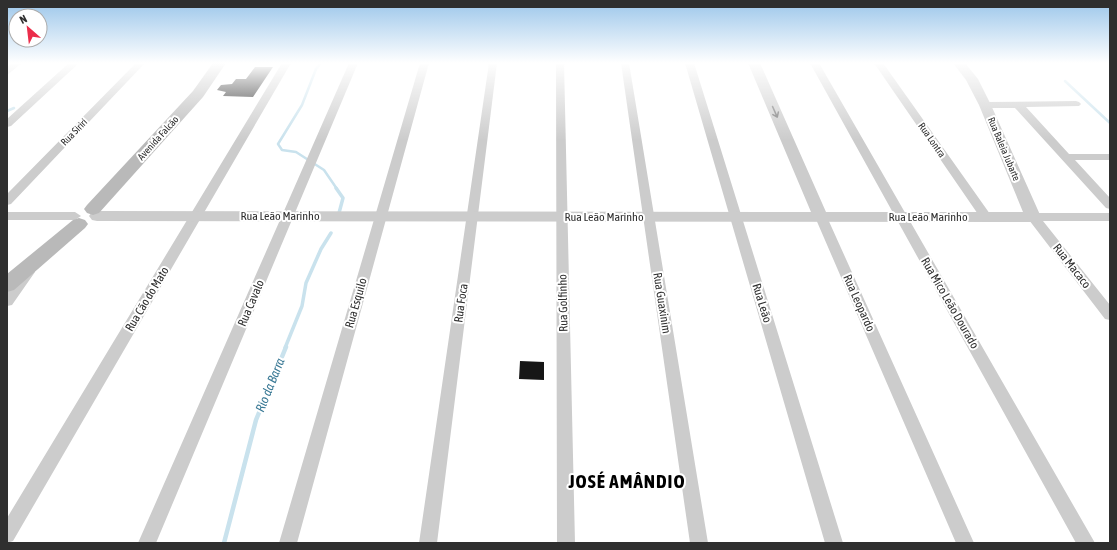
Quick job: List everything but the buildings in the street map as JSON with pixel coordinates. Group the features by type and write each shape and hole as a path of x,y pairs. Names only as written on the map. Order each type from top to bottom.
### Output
{"main road":[{"name":"Avenida Falcão","path":"95,213 202,89"},
{"path":"7,285 41,258 77,220 81,212 95,213"}],"street":[{"path":"7,124 46,89"},
{"name":"Rua Siriri","path":"7,201 116,89"},
{"name":"Rua Cão do Mato","path":"7,535 272,89"},
{"name":"Rua Cavalo","path":"147,543 343,89"},
{"name":"Rua Esquilo","path":"288,543 417,89"},
{"name":"Rua Foca","path":"428,543 489,89"},
{"name":"Rua Golfinho","path":"560,89 566,543"},
{"name":"Rua Guaxinim","path":"629,89 699,543"},
{"name":"Rua Leão","path":"697,89 834,543"},
{"name":"Rua Leopardo","path":"765,89 964,543"},
{"name":"Rua Mico Leão Dourado","path":"828,89 1086,543"},
{"name":"Rua Lontra","path":"896,89 986,217"},
{"name":"Rua Baleia Jubarte","path":"977,89 1034,217"},
{"path":"985,105 1076,104"},
{"path":"1018,105 1110,205"},
{"path":"1065,157 1110,158"},
{"name":"Rua Leão Marinho","path":"95,213 196,216 1110,217"},
{"path":"7,216 77,220"},
{"name":"Rua Macaco","path":"1034,217 1110,315"},
{"path":"7,301 41,258"}],"waterway":[{"name":"Rio da Barra","path":"308,89 302,105 278,144 282,150 296,152 324,170 337,189"},
{"path":"1073,89 1110,123"},
{"path":"7,111 14,108"},
{"name":"Rio da Barra","path":"336,188 343,198 339,213"},
{"name":"Rio da Barra","path":"285,348 302,306 306,283 321,249 331,233"},
{"name":"Rio da Barra","path":"224,543 256,420 286,347"}],"district":[{"name":"JOSÉ AMÂNDIO","path":"627,481"}]}
